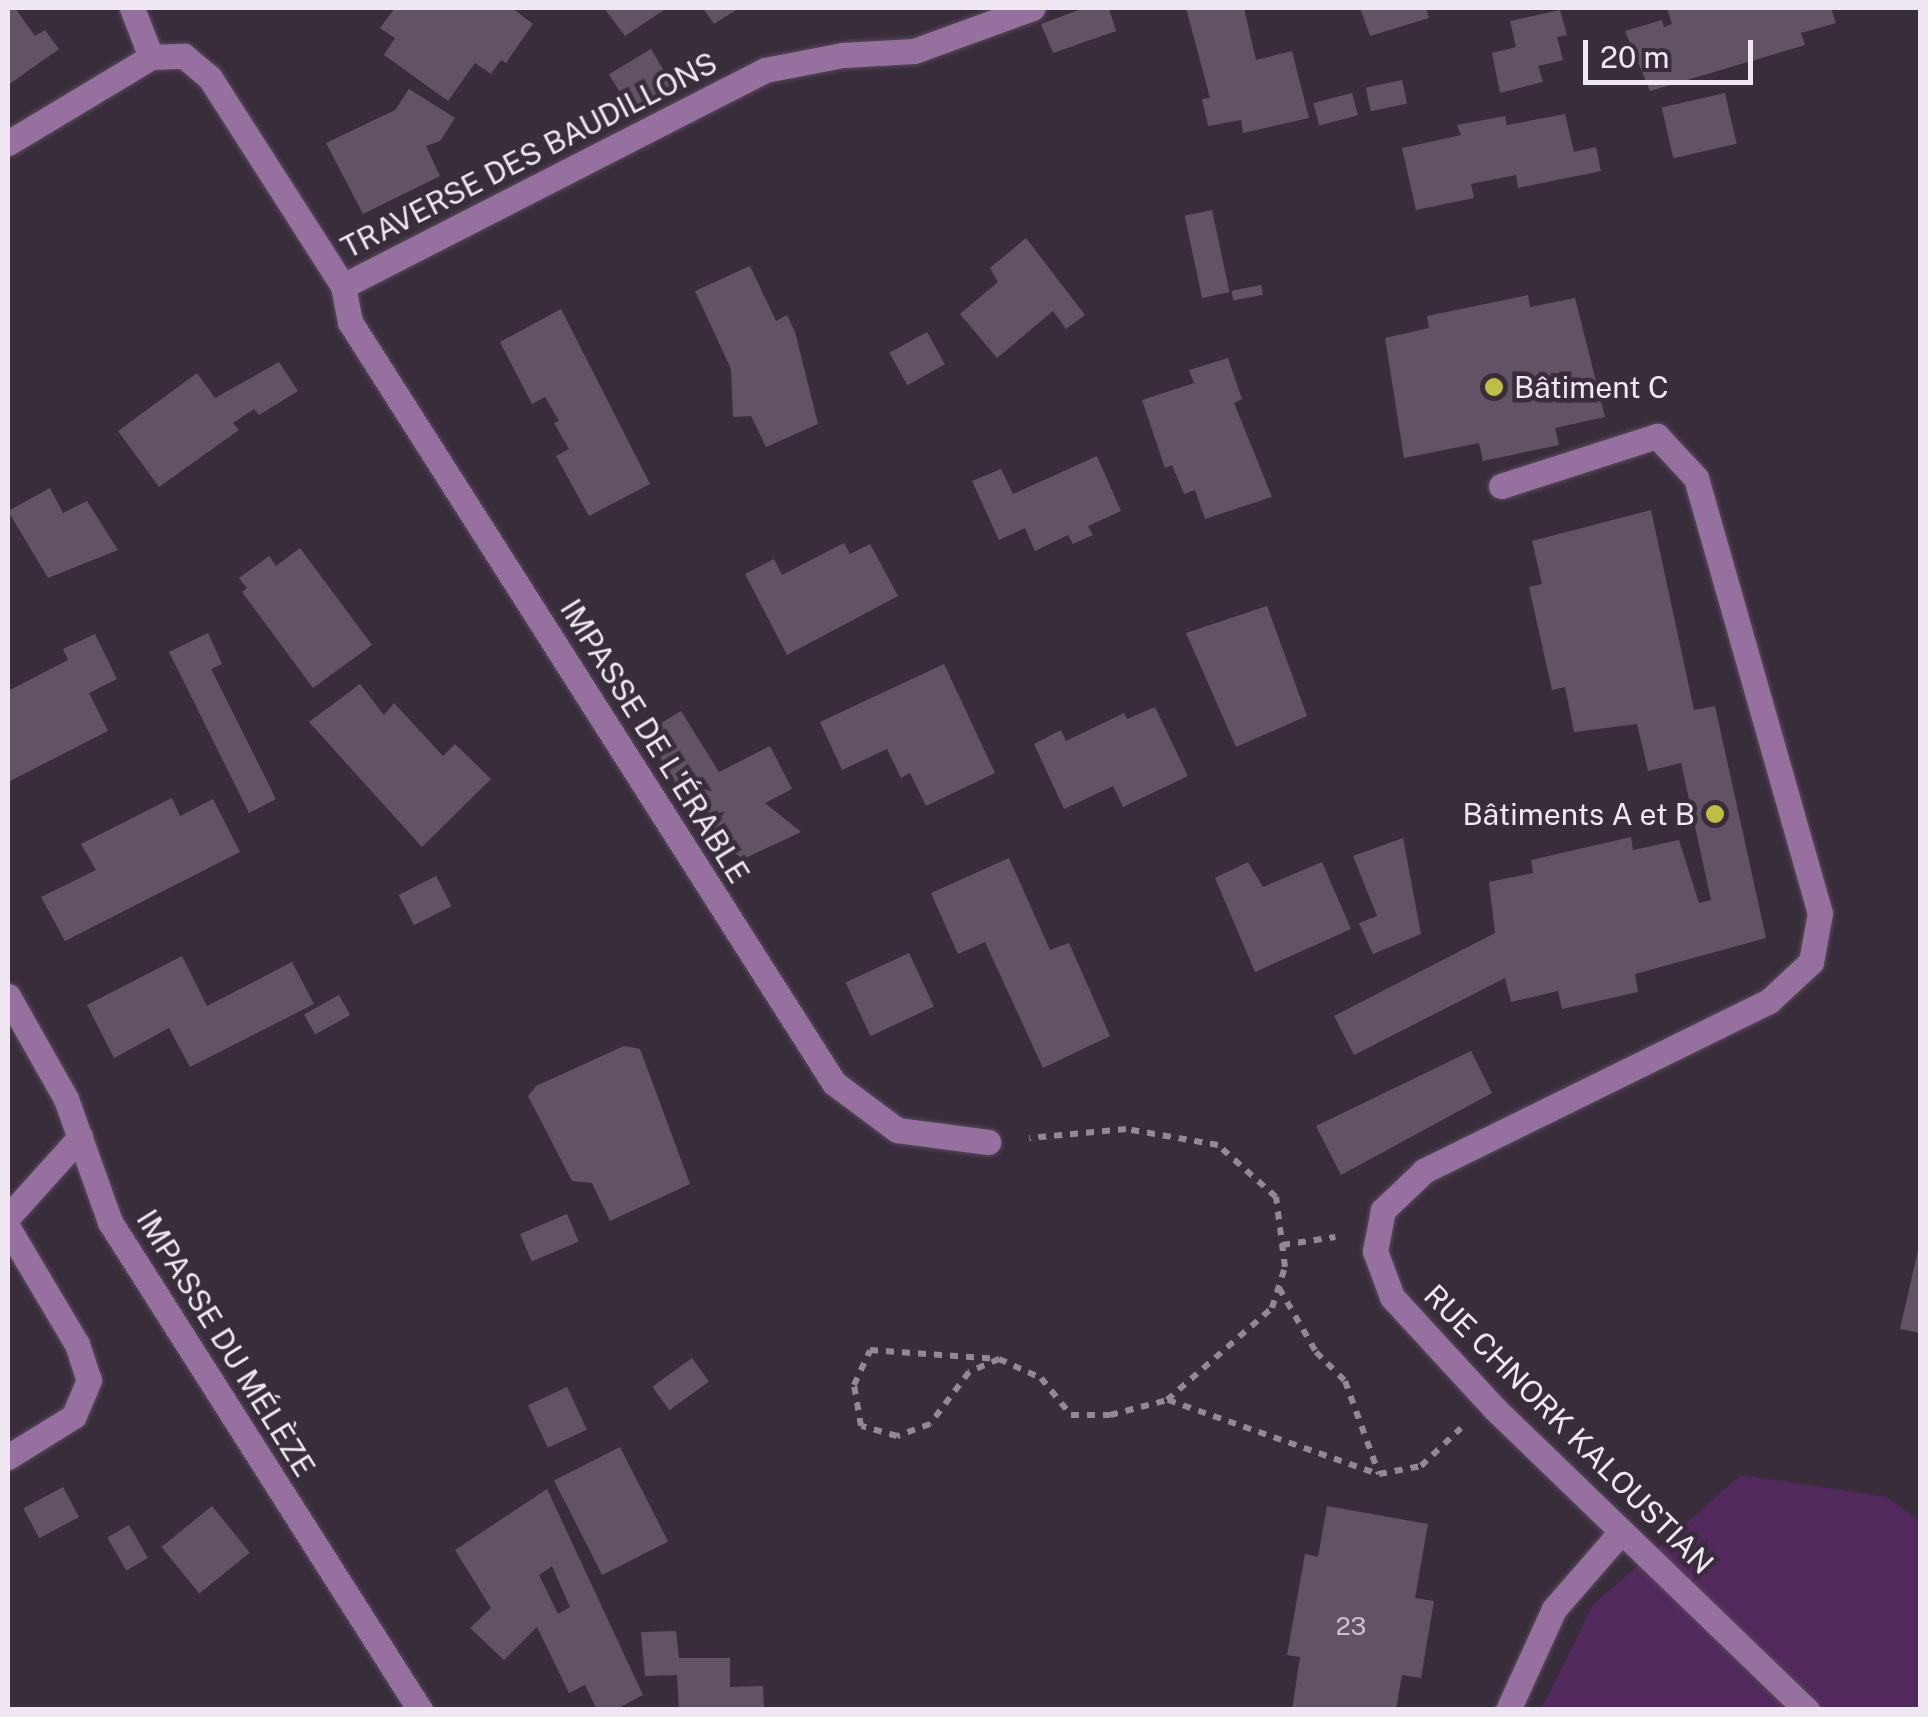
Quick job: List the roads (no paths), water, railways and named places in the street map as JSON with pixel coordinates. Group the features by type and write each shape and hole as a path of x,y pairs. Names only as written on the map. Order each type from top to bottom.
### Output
{"street":[{"path":"8,142 152,57 132,8"},
{"name":"TRAVERSE DES BAUDILLONS","path":"152,57 184,56 210,78 343,286 766,70 843,55 914,51 1032,8"},
{"name":"IMPASSE DE L'ÉRABLE","path":"343,286 350,322 834,1083 897,1130 988,1142"},
{"name":"RUE CHNORK KALOUSTIAN","path":"1501,486 1656,436 1696,478 1820,913 1812,962 1768,1001 1424,1171 1383,1210 1374,1252 1392,1297 1484,1398 1806,1710"},
{"name":"IMPASSE DU MÉLÈZE","path":"8,996 66,1099 110,1222 420,1710"},
{"path":"8,1217 80,1137"},
{"path":"8,1228 77,1344 89,1380 74,1416 8,1457"},
{"path":"1508,1710 1554,1609 1621,1532"}],"place":[{"name":"Bâtiment C","path":"1494,387"},
{"name":"Bâtiments A et B","path":"1715,814"}]}
